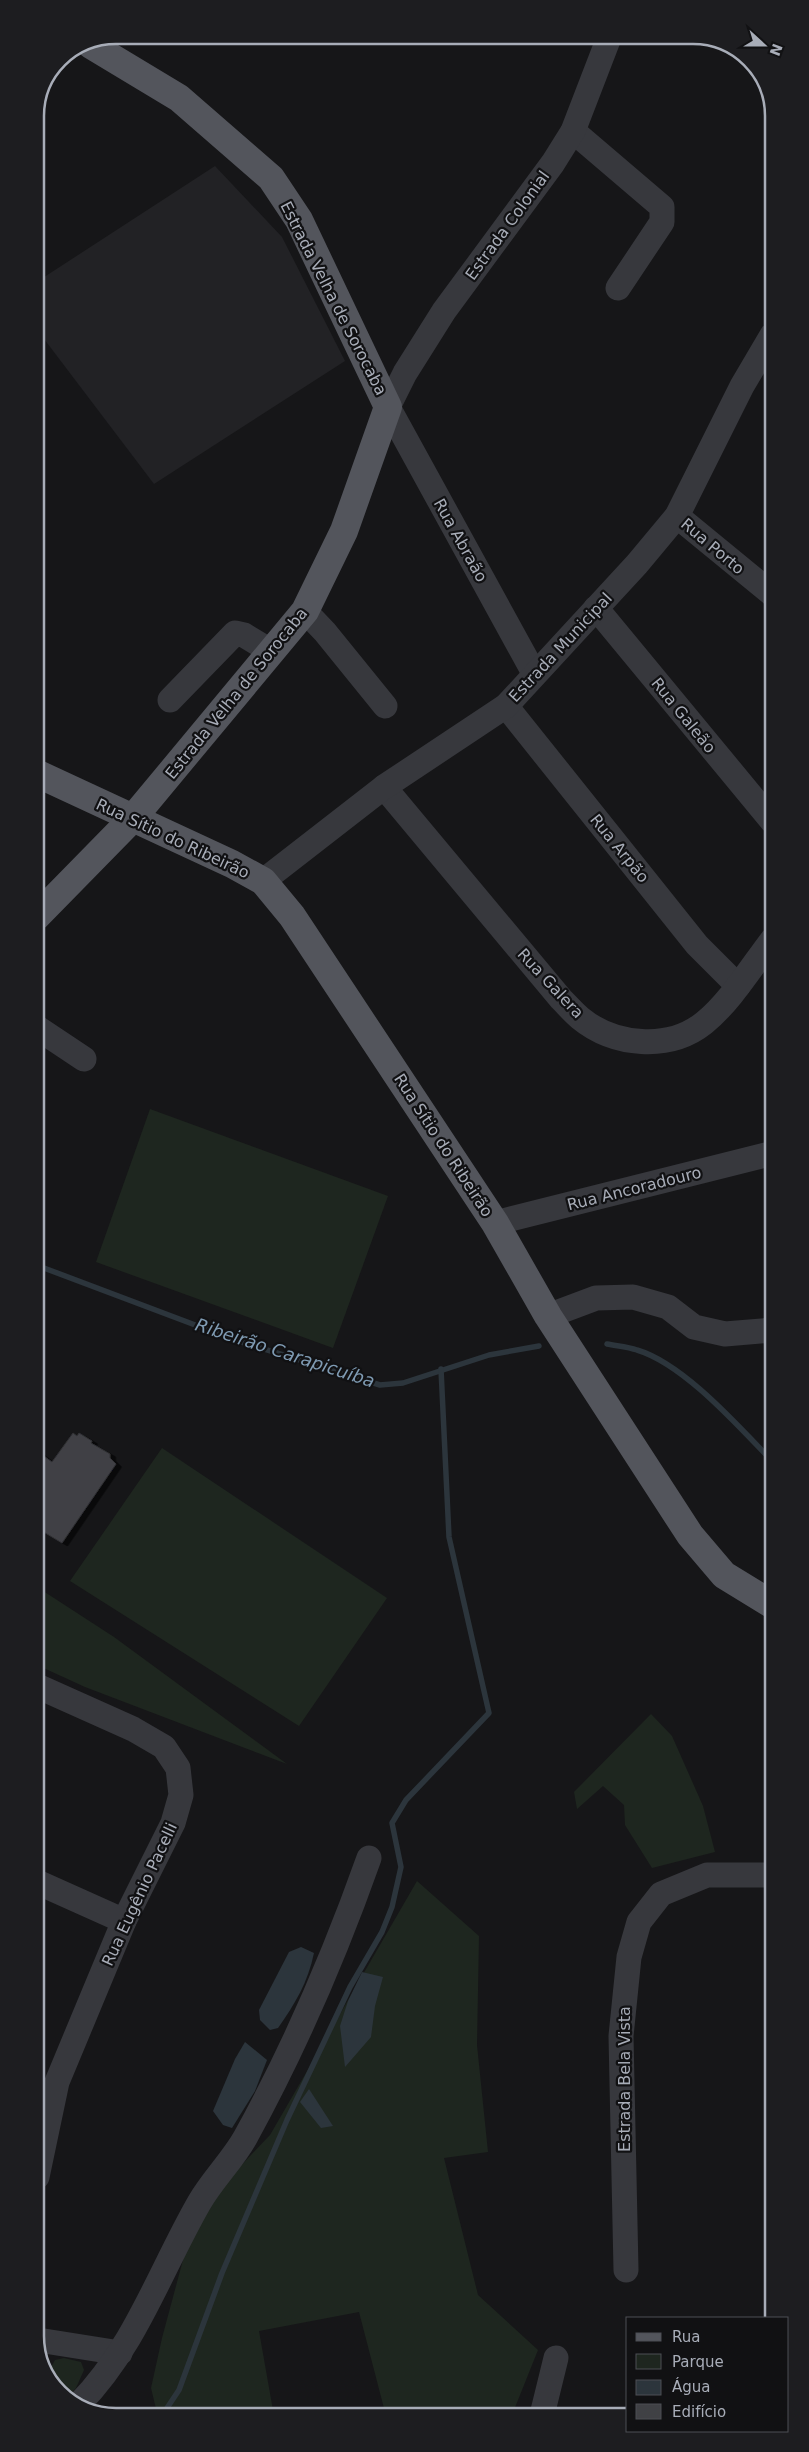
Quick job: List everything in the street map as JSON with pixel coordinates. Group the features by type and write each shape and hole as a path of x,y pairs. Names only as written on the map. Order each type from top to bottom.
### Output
{"main road":[{"name":"Estrada Velha de Sorocaba","path":"44,909 132,818 306,611 344,532 388,407 299,220 271,178 179,98 95,47"},
{"name":"Rua Sítio do Ribeirão","path":"44,777 232,864 263,881 292,916 344,992 495,1222 548,1316 690,1535 724,1575 765,1600"}],"street":[{"name":"Estrada Colonial","path":"388,407 405,373 444,311 553,163 573,131 607,44"},
{"path":"573,131 662,207 662,222 618,288"},
{"name":"Estrada Municipal","path":"263,881 384,787 506,706 677,516 742,386 765,347"},
{"name":"Rua Abraão","path":"388,407 534,673"},
{"name":"Rua Porto","path":"677,516 765,588"},
{"name":"Rua Galeão","path":"596,608 765,813"},
{"path":"306,611 385,706"},
{"path":"170,700 235,633 244,635 272,652"},
{"name":"Rua Arpão","path":"506,706 697,945 738,986"},
{"name":"Rua Galera","path":"384,787 560,999 581,1018 610,1035 640,1042 670,1040 691,1032 706,1022 738,986 765,949"},
{"path":"44,1032 84,1059"},
{"name":"Rua Ancoradouro","path":"495,1222 765,1155"},
{"path":"548,1316 596,1298 633,1297 668,1307 694,1327 725,1334 765,1331"},
{"name":"Rua Eugênio Pacelli","path":"44,1689 140,1733 164,1747 178,1768 181,1795 173,1822 124,1921 57,2082 44,2147"},
{"path":"82,2400 104,2376 120,2353 142,2316 162,2272 200,2202 243,2140 277,2077 348,1918 369,1858"},
{"name":"Estrada Bela Vista","path":"626,2270 621,2036 629,1956 639,1922 661,1894 707,1875 765,1875"},
{"path":"44,1885 124,1921"},
{"path":"44,2346 120,2353"},
{"path":"544,2408 556,2358"}],"shaded area":[{"path":"215,166 282,237 345,361 154,484 44,339 44,277"}],"green space":[{"path":"150,1109 388,1196 333,1348 96,1262"},
{"path":"162,1448 387,1598 299,1726 70,1581"},
{"path":"44,1592 114,1637 287,1764 85,1687 44,1668"},
{"path":"651,1714 672,1736 703,1806 715,1852 652,1868 625,1825 624,1805 603,1786 577,1809 574,1792"},
{"path":"417,1881 479,1936 477,2045 488,2152 444,2158 478,2295 538,2350 515,2408 384,2408 359,2312 259,2331 273,2408 156,2408 151,2388 162,2338 187,2245 209,2199 270,2135"},
{"path":"64,2358 81,2362 84,2370 76,2388 72,2393 62,2384 51,2368 55,2360"}],"water":[{"path":"301,1947 314,1953 308,1974 295,2001 278,2028 270,2030 260,2020 259,2010 289,1952"},
{"path":"362,1972 383,1977 375,2006 371,2037 345,2067 340,2026 348,2001"},
{"path":"245,2042 267,2060 255,2091 232,2128 223,2125 213,2111 235,2059"},
{"path":"309,2089 333,2126 321,2128 300,2102"}],"building":[{"path":"73,1433 77,1436 79,1433 92,1441 91,1443 110,1454 110,1458 116,1464 62,1543 44,1532 44,1456 52,1462"}],"waterway":[{"name":"Ribeirão Carapicuíba","path":"44,1268 235,1340 380,1385 403,1383 489,1355 539,1346"},
{"name":"Ribeirão Carapicuíba","path":"607,1344 637,1350 655,1357 673,1368 710,1398 765,1454"},
{"path":"167,2408 179,2390 222,2273 287,2120 350,1987 382,1932 392,1907 401,1867 392,1823 406,1800 489,1713 449,1537 441,1369"}]}
